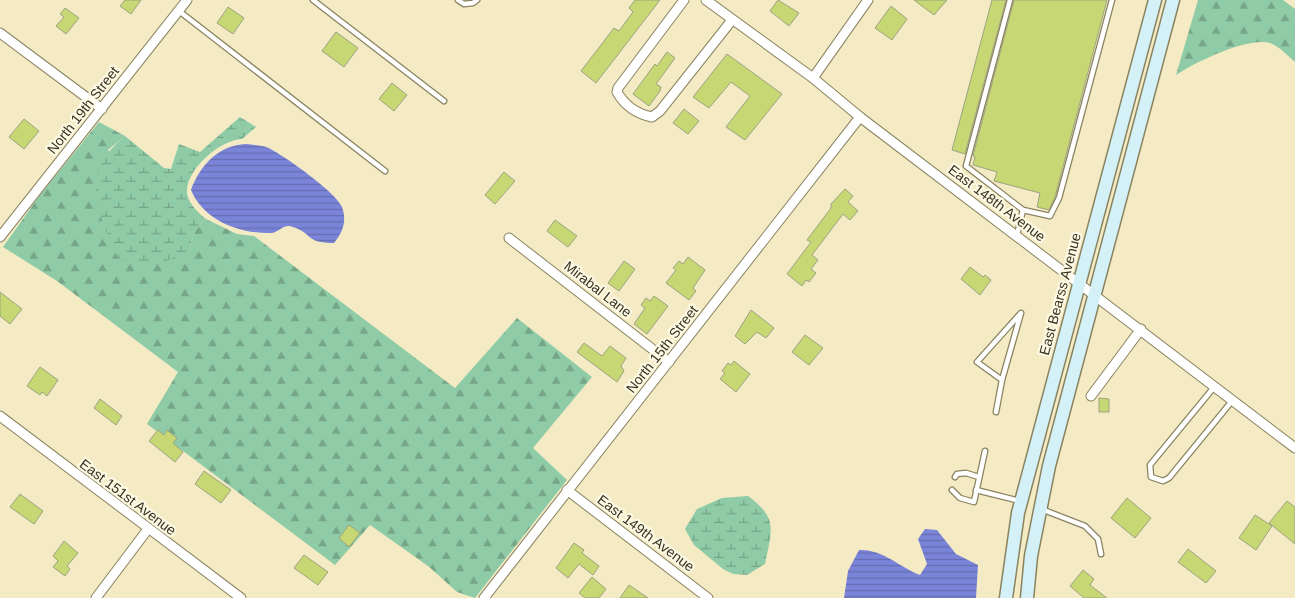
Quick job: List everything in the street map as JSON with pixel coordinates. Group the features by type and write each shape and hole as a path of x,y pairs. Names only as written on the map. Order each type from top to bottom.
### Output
{"main road":[{"name":"East Bearss Avenue","path":"1006,598 1012,547 1021,501 1155,0"},
{"path":"1027,598 1031,556 1040,508 1173,0"}],"street":[{"name":"North 19th Street","path":"0,237 187,0"},
{"path":"684,0 618,88 617,92 622,102 644,115 652,116 660,111 732,20"},
{"name":"East 148th Avenue","path":"706,0 813,78 860,117 1295,448"},
{"path":"813,78 868,0"},
{"path":"0,33 102,109"},
{"name":"North 15th Street","path":"484,598 860,117"},
{"name":"Mirabal Lane","path":"509,238 669,362"},
{"path":"1091,396 1141,329"},
{"name":"East 151st Avenue","path":"0,416 231,595 241,598"},
{"name":"East 149th Avenue","path":"567,490 708,598"},
{"path":"96,598 148,529"}],"lane":[{"path":"313,0 444,101"},
{"path":"458,0 464,4 473,4 477,0"},
{"path":"1010,0 966,166 1023,210 1050,216 1059,198 1112,0"},
{"path":"179,11 385,171"},
{"path":"1017,235 1023,210"},
{"path":"996,412 1002,380 1021,313 977,362 1002,380"},
{"path":"1215,386 1150,465 1151,477 1156,481 1163,481 1169,478 1232,400"},
{"path":"952,490 960,498 974,502 985,451"},
{"path":"955,477 957,474 966,473 980,477"},
{"path":"976,490 1021,501"},
{"path":"1040,508 1085,526 1098,539 1101,554"}],"green space":[{"path":"1198,0 1283,0 1295,9 1295,62 1273,44 1260,42 1235,47 1222,52 1176,75"},
{"path":"240,117 256,127 242,139 224,144 215,150 199,164 189,182 188,198 196,210 206,219 195,230 189,250 162,262 146,265 118,258 104,224 96,194 101,164 110,150 125,136 164,168 171,169 179,144 200,152"},
{"path":"99,122 125,136 108,150 189,250 195,230 206,219 237,234 254,236 455,388 517,318 592,377 533,448 567,480 475,598 457,592 428,566 370,525 335,565 147,424 178,372 57,281 3,247 40,195"},
{"path":"748,496 758,504 768,518 771,533 770,542 765,564 747,575 733,574 723,569 694,545 685,529 697,509 722,498"}],"water":[{"path":"236,145 259,145 273,150 308,174 338,201 342,207 344,222 340,235 334,243 314,240 304,232 290,226 272,233 260,233 236,228 224,224 205,210 197,201 191,190 205,165 219,152"},
{"path":"925,529 937,530 956,554 978,565 976,598 844,598 848,571 859,550 876,552 920,575 927,564 918,539"}],"building":[{"path":"125,0 141,0 131,14 120,6"},
{"path":"635,0 660,0 596,83 581,71 614,28 619,31 633,12 629,8"},
{"path":"778,0 799,13 789,26 770,11"},
{"path":"914,0 947,0 934,15"},
{"path":"992,0 1006,0 965,154 952,150"},
{"path":"1014,0 1107,0 1055,197 1049,210 1037,207 1040,193 994,181 997,172 973,165 975,157 973,156"},
{"path":"891,6 907,19 892,40 875,28"},
{"path":"228,7 244,18 233,34 217,23"},
{"path":"65,8 79,18 66,34 56,26 64,17 60,14"},
{"path":"336,32 358,48 344,67 322,51"},
{"path":"667,52 675,58 656,84 661,87 660,91 649,106 633,94 655,64 657,66"},
{"path":"727,54 782,94 745,140 726,127 750,96 731,82 709,108 693,97"},
{"path":"392,83 407,95 394,111 379,99"},
{"path":"684,109 699,121 688,134 673,123"},
{"path":"24,119 39,131 24,149 9,137"},
{"path":"504,172 515,181 495,204 485,195"},
{"path":"845,189 853,196 848,202 858,211 850,220 843,214 812,255 818,260 811,269 816,273 809,282 806,280 802,286 787,274 811,242 807,240 831,208 831,204"},
{"path":"555,220 577,236 568,247 547,231"},
{"path":"688,257 705,270 693,288 696,291 689,300 666,283 676,270 673,268 679,261 683,264"},
{"path":"624,261 635,269 619,291 608,283"},
{"path":"970,267 983,277 985,275 991,280 980,295 961,279"},
{"path":"0,292 22,309 10,324 0,316"},
{"path":"654,296 668,306 647,334 634,324 645,308 641,305 646,298 650,301"},
{"path":"751,310 774,328 766,338 757,332 745,344 735,336"},
{"path":"805,335 823,348 809,365 792,352"},
{"path":"584,343 602,356 610,346 626,358 621,366 624,371 617,382 577,352"},
{"path":"734,361 750,374 736,392 720,379 725,373 722,371 728,363 731,365"},
{"path":"40,367 58,380 47,396 42,392 40,395 27,386"},
{"path":"1099,398 1109,399 1109,412 1099,412"},
{"path":"100,399 122,416 116,425 94,408"},
{"path":"158,430 164,435 167,430 177,438 173,443 183,452 175,462 149,441"},
{"path":"204,471 231,490 221,503 195,484"},
{"path":"20,494 43,511 34,524 10,507"},
{"path":"1127,498 1151,518 1135,538 1111,518"},
{"path":"1287,501 1295,507 1295,544 1269,523"},
{"path":"1255,515 1272,526 1256,550 1239,538"},
{"path":"349,525 360,533 349,547 339,538"},
{"path":"64,541 78,553 67,566 70,569 65,576 53,567 58,561 53,556"},
{"path":"574,543 584,550 582,553 599,566 593,575 579,564 568,578 556,568"},
{"path":"1188,549 1216,571 1206,583 1178,562"},
{"path":"304,555 328,572 318,585 294,568"},
{"path":"1083,570 1094,579 1090,585 1107,598 1084,598 1070,586"},
{"path":"592,577 606,589 599,598 585,598 579,593"},
{"path":"629,585 648,598 620,598"}]}
